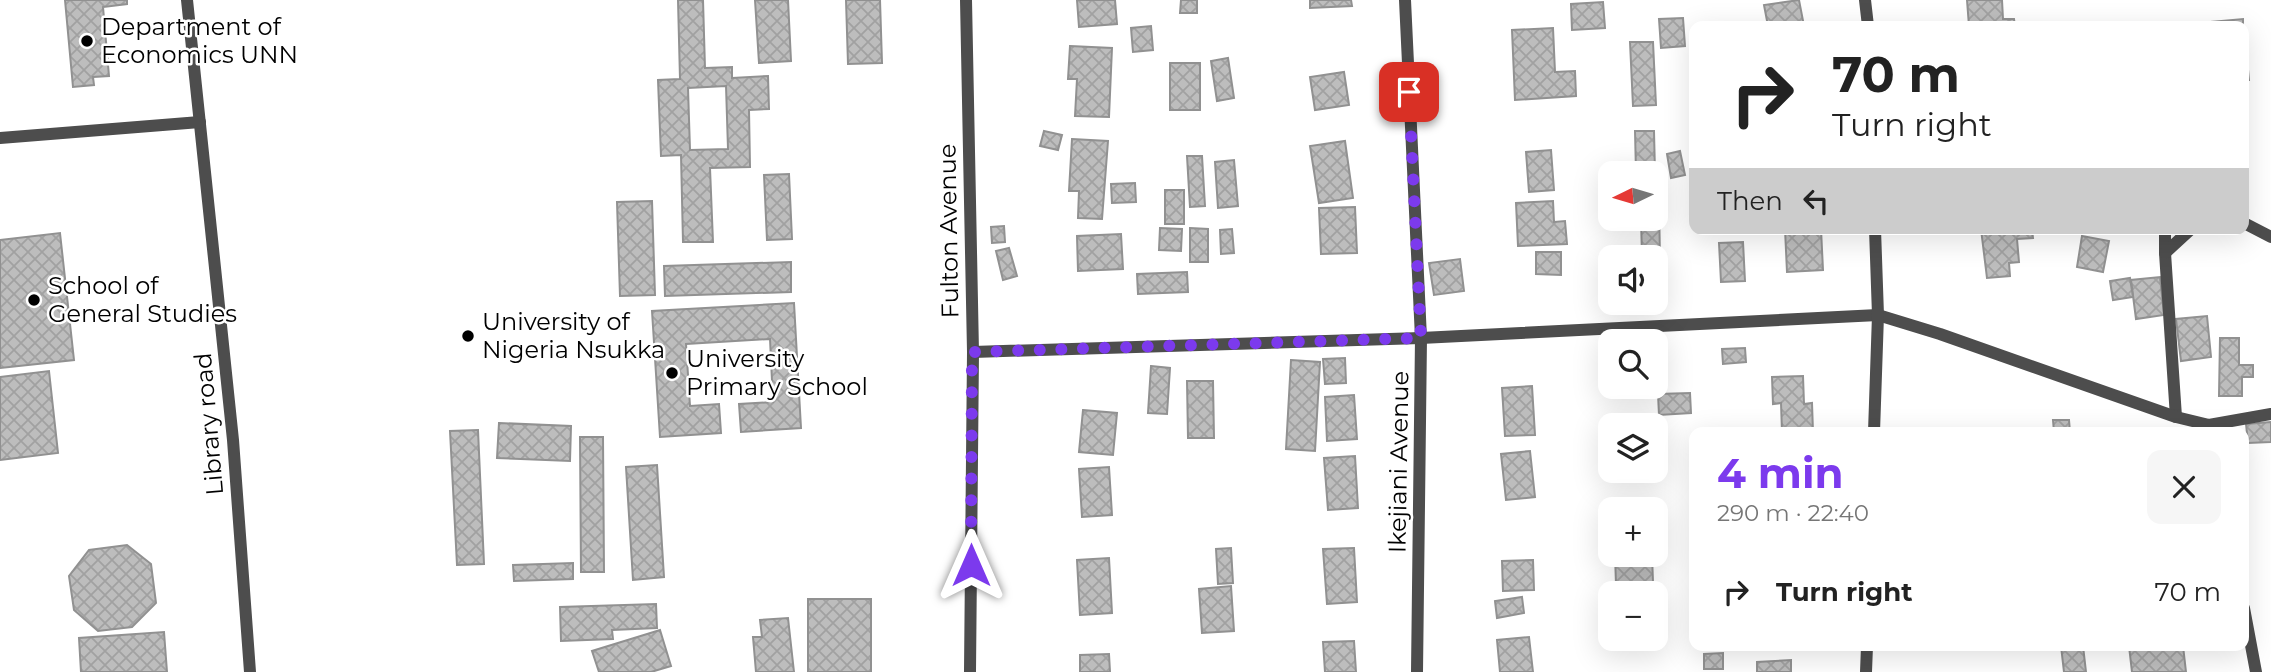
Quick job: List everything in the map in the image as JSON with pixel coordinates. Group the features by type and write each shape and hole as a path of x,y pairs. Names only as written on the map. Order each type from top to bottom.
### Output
{"street":[{"name":"Library road","path":"187,0 233,440 250,672"},
{"name":"Fulton Avenue","path":"966,0 972,352 970,672"},
{"name":"Ikejiani Avenue","path":"1405,0 1421,338 1417,672"},
{"path":"1865,0 1867,21"},
{"path":"0,138 200,122"},
{"path":"2249,226 2271,237"},
{"path":"1874,427 1878,315 1875,235"},
{"path":"2165,235 2176,417"},
{"path":"2165,253 2184,235"},
{"path":"972,352 1421,338 1878,315 1940,334 2204,427"},
{"path":"2219,427 2271,415"},
{"path":"2249,635 2256,672"},
{"path":"1866,672 1867,651"}],"building":[{"name":"Department of Economics UNN","path":"65,0 127,0 127,4 103,7 109,76 93,77 94,85 73,87"},
{"path":"678,0 703,0 705,68 732,67 732,78 768,76 769,109 749,110 750,167 710,168 713,242 683,242 681,155 661,156 658,80 680,79","holes":["726,86 728,149 690,150 688,88"]},
{"path":"755,0 788,0 791,61 759,63"},
{"path":"846,0 880,0 882,63 848,64"},
{"path":"1077,0 1115,0 1117,24 1079,27"},
{"path":"1181,0 1197,0 1197,13 1180,13"},
{"path":"1310,0 1351,0 1352,6 1310,8"},
{"path":"1799,0 1803,21 1767,21 1764,5"},
{"path":"1967,0 2002,0 2003,19 2014,21 1969,21"},
{"path":"1603,2 1605,28 1572,30 1571,4"},
{"path":"1683,18 1685,46 1661,48 1659,19"},
{"path":"1151,26 1153,50 1133,52 1131,28"},
{"path":"1553,28 1555,72 1575,71 1576,96 1515,100 1512,30"},
{"path":"1630,42 1653,42 1656,105 1633,106"},
{"path":"1070,46 1112,48 1109,117 1075,116 1077,79 1068,79"},
{"path":"1228,58 1234,98 1217,101 1211,61"},
{"path":"1170,63 1200,63 1200,110 1170,110"},
{"path":"1344,72 1349,105 1315,110 1310,77"},
{"path":"1044,131 1062,135 1058,150 1040,146"},
{"path":"1635,131 1654,131 1655,161 1636,161"},
{"path":"1072,139 1108,141 1102,219 1078,218 1079,191 1069,191"},
{"path":"1345,141 1353,198 1319,203 1310,146"},
{"path":"1551,150 1554,190 1529,192 1526,152"},
{"path":"1680,151 1685,175 1671,178 1667,154"},
{"path":"1187,156 1202,156 1205,206 1190,207"},
{"path":"1234,160 1238,206 1218,208 1215,162"},
{"path":"789,174 792,239 767,240 764,175"},
{"path":"1135,183 1136,202 1112,203 1111,184"},
{"path":"1165,190 1184,190 1184,224 1165,224"},
{"path":"652,201 655,295 620,296 617,202"},
{"path":"1553,201 1554,222 1565,221 1567,244 1518,246 1516,203"},
{"path":"1355,207 1357,253 1321,254 1319,208"},
{"path":"1004,226 1005,242 992,243 991,227"},
{"path":"1160,228 1182,229 1181,251 1159,250"},
{"path":"1190,228 1208,229 1208,262 1190,262"},
{"path":"1232,229 1234,253 1221,254 1220,230"},
{"path":"1641,231 1660,231 1660,245 1642,245"},
{"name":"School of General Studies","path":"60,233 74,360 0,368 0,240"},
{"path":"1121,234 1123,269 1078,271 1077,236"},
{"path":"1785,235 1821,235 1823,270 1787,272"},
{"path":"1982,235 2033,235 2033,238 2017,239 2019,262 2009,263 2010,276 1987,278"},
{"path":"2082,236 2109,241 2103,272 2077,267"},
{"path":"1743,242 1745,281 1721,282 1719,243"},
{"path":"1009,248 1017,276 1003,280 996,251"},
{"path":"1536,252 1561,252 1561,275 1536,274"},
{"path":"1460,259 1464,291 1434,295 1429,263"},
{"path":"791,262 791,292 665,296 664,266"},
{"path":"1187,272 1188,292 1138,294 1137,274"},
{"path":"2160,277 2164,315 2136,319 2131,280"},
{"path":"2130,278 2133,297 2113,300 2110,281"},
{"name":"University Primary School","path":"794,303 801,428 741,432 739,404 773,402 770,339 686,344 690,406 719,404 721,433 660,437 652,311"},
{"path":"2207,316 2211,357 2181,361 2176,319"},
{"path":"2220,338 2239,338 2239,365 2253,365 2253,377 2242,377 2242,396 2219,396"},
{"path":"1745,348 1746,362 1723,364 1722,349"},
{"path":"1345,358 1346,383 1325,384 1323,359"},
{"path":"1291,360 1320,362 1315,451 1286,449"},
{"path":"1151,366 1170,368 1167,414 1148,413"},
{"name":"School of General Studies","path":"49,371 58,453 0,460 0,377"},
{"path":"1803,376 1804,404 1812,403 1813,427 1782,427 1781,403 1773,404 1772,377"},
{"path":"1187,381 1213,381 1214,438 1188,438"},
{"path":"1532,386 1535,435 1505,436 1502,388"},
{"path":"1690,393 1691,413 1659,413 1658,399 1668,399 1668,394"},
{"path":"1354,395 1357,439 1327,441 1325,397"},
{"path":"1083,410 1117,413 1113,455 1079,452"},
{"path":"2053,420 2069,420 2070,427 2054,427"},
{"path":"2271,422 2271,442 2249,443 2249,427 2246,424"},
{"path":"499,423 571,426 570,461 497,458"},
{"path":"478,430 484,564 457,565 450,431"},
{"path":"580,437 603,437 604,572 581,572"},
{"path":"1530,451 1535,497 1506,500 1501,454"},
{"path":"1355,456 1358,508 1328,510 1324,458"},
{"path":"657,465 664,577 633,580 626,467"},
{"path":"1109,467 1112,515 1082,517 1079,469"},
{"path":"127,545 151,564 156,603 132,627 98,631 74,610 69,576 89,550"},
{"path":"1231,548 1233,583 1218,584 1216,549"},
{"path":"1354,548 1357,602 1327,604 1323,549"},
{"path":"1109,558 1112,613 1080,615 1077,560"},
{"path":"1533,560 1534,590 1503,591 1502,561"},
{"path":"573,563 573,579 514,581 513,565"},
{"path":"1615,567 1652,567 1653,581 1616,581"},
{"path":"1231,586 1234,631 1202,633 1199,589"},
{"path":"1522,597 1524,613 1497,618 1495,601"},
{"path":"808,599 871,599 871,672 808,672"},
{"path":"656,604 657,628 612,630 613,639 561,641 560,607"},
{"path":"788,618 794,672 756,672 753,637 762,637 760,620"},
{"path":"660,630 671,666 651,672 599,672 592,651"},
{"path":"164,632 167,672 81,672 79,638"},
{"path":"1529,637 1533,672 1500,672 1497,640"},
{"path":"1354,641 1356,672 1325,672 1323,642"},
{"path":"2062,651 2084,651 2086,672 2064,672"},
{"path":"2130,651 2184,651 2186,672 2132,672"},
{"path":"1723,653 1723,669 1704,669 1704,654"},
{"path":"1109,654 1110,672 1080,672 1080,655"},
{"path":"1791,660 1791,672 1757,672 1757,662"}],"place":[{"name":"Department of Economics UNN","path":"87,41"},
{"name":"School of General Studies","path":"34,300"},
{"name":"University of Nigeria Nsukka","path":"468,336"},
{"name":"University Primary School","path":"672,373"}],"route":[{"path":"971,565 972,352 1421,338 1409,92"}]}
